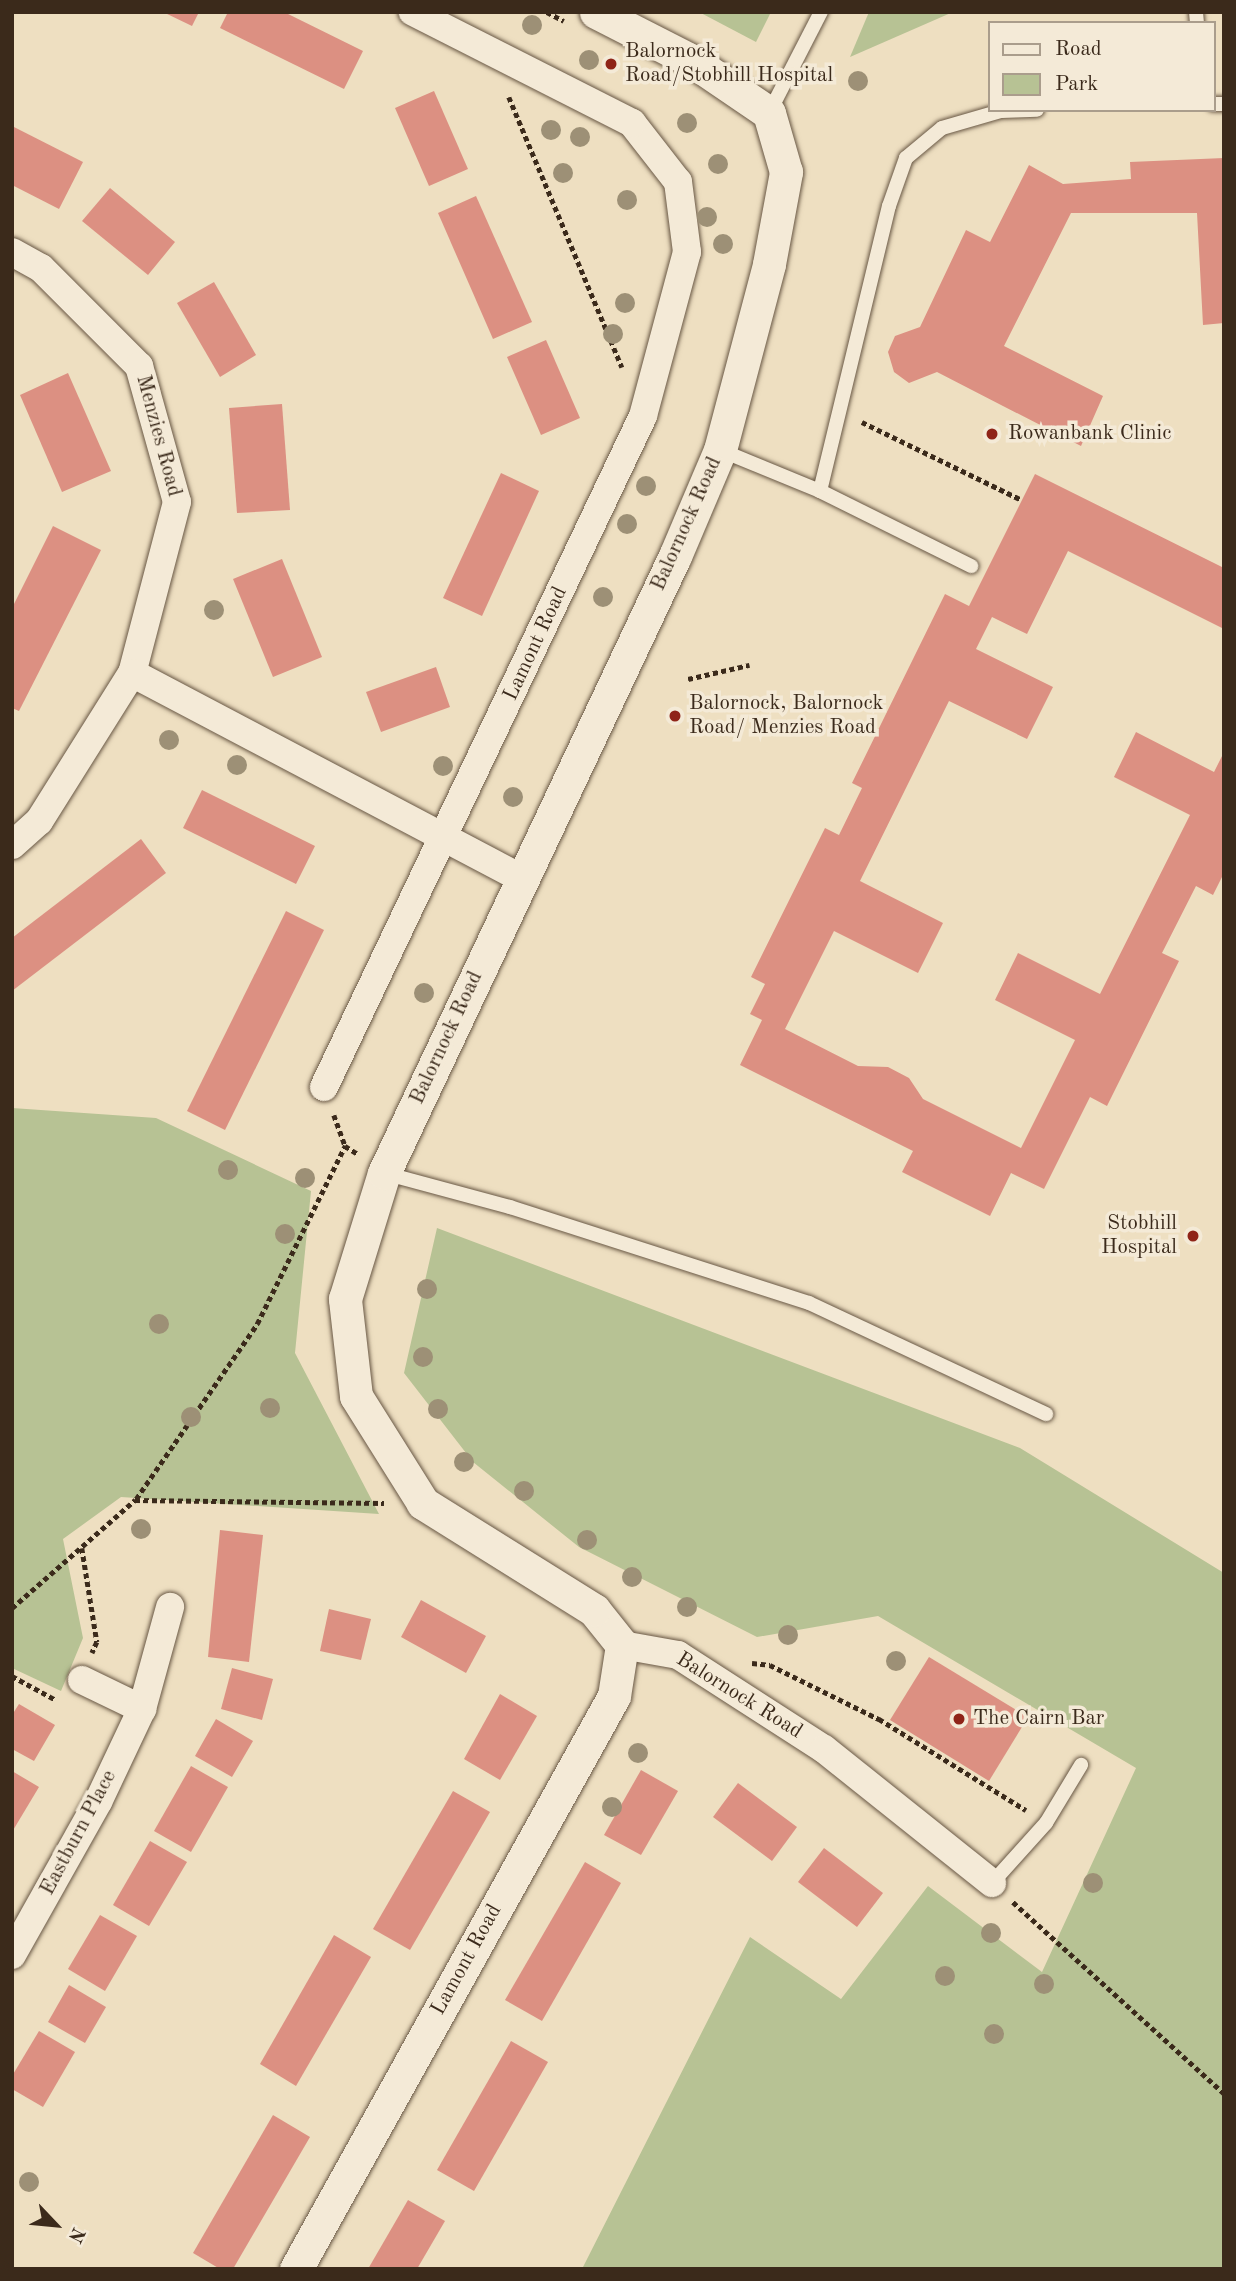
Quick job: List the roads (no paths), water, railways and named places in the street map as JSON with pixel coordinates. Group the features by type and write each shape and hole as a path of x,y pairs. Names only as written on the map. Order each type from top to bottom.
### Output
{"street":[{"name":"Lamont Road","path":"324,1087 444,839 642,416 687,252 678,182 632,123 414,12"},
{"path":"596,12 694,62 769,113"},
{"name":"Balornock Road","path":"769,113 786,172 769,264 720,450 675,556 384,1173 345,1299 356,1396 423,1503 594,1610 622,1645 678,1655 813,1741 992,1883"},
{"name":"Menzies Road","path":"12,252 41,268 139,366 177,502 132,673 39,821 12,845"},
{"path":"132,673 522,879"},
{"name":"Eastburn Place","path":"12,1955 98,1802 142,1709 170,1607"},
{"name":"Lamont Road","path":"296,2269 614,1696 622,1645"},
{"path":"82,1680 142,1709"}],"lane":[{"path":"769,113 821,12"},
{"path":"820,491 889,206 906,158 942,128 998,112"},
{"path":"720,450 820,491 971,566"},
{"path":"384,1173 510,1207 809,1303 1046,1413"},
{"path":"992,1883 1046,1823 1081,1765"}],"place":[{"name":"Balornock Road/Stobhill Hospital","path":"611,64"},
{"name":"Rowanbank Clinic","path":"992,434"},
{"name":"Balornock, Balornock Road/ Menzies Road","path":"675,716"},
{"name":"Stobhill Hospital","path":"1193,1236"},
{"name":"The Cairn Bar","path":"959,1719"}]}
